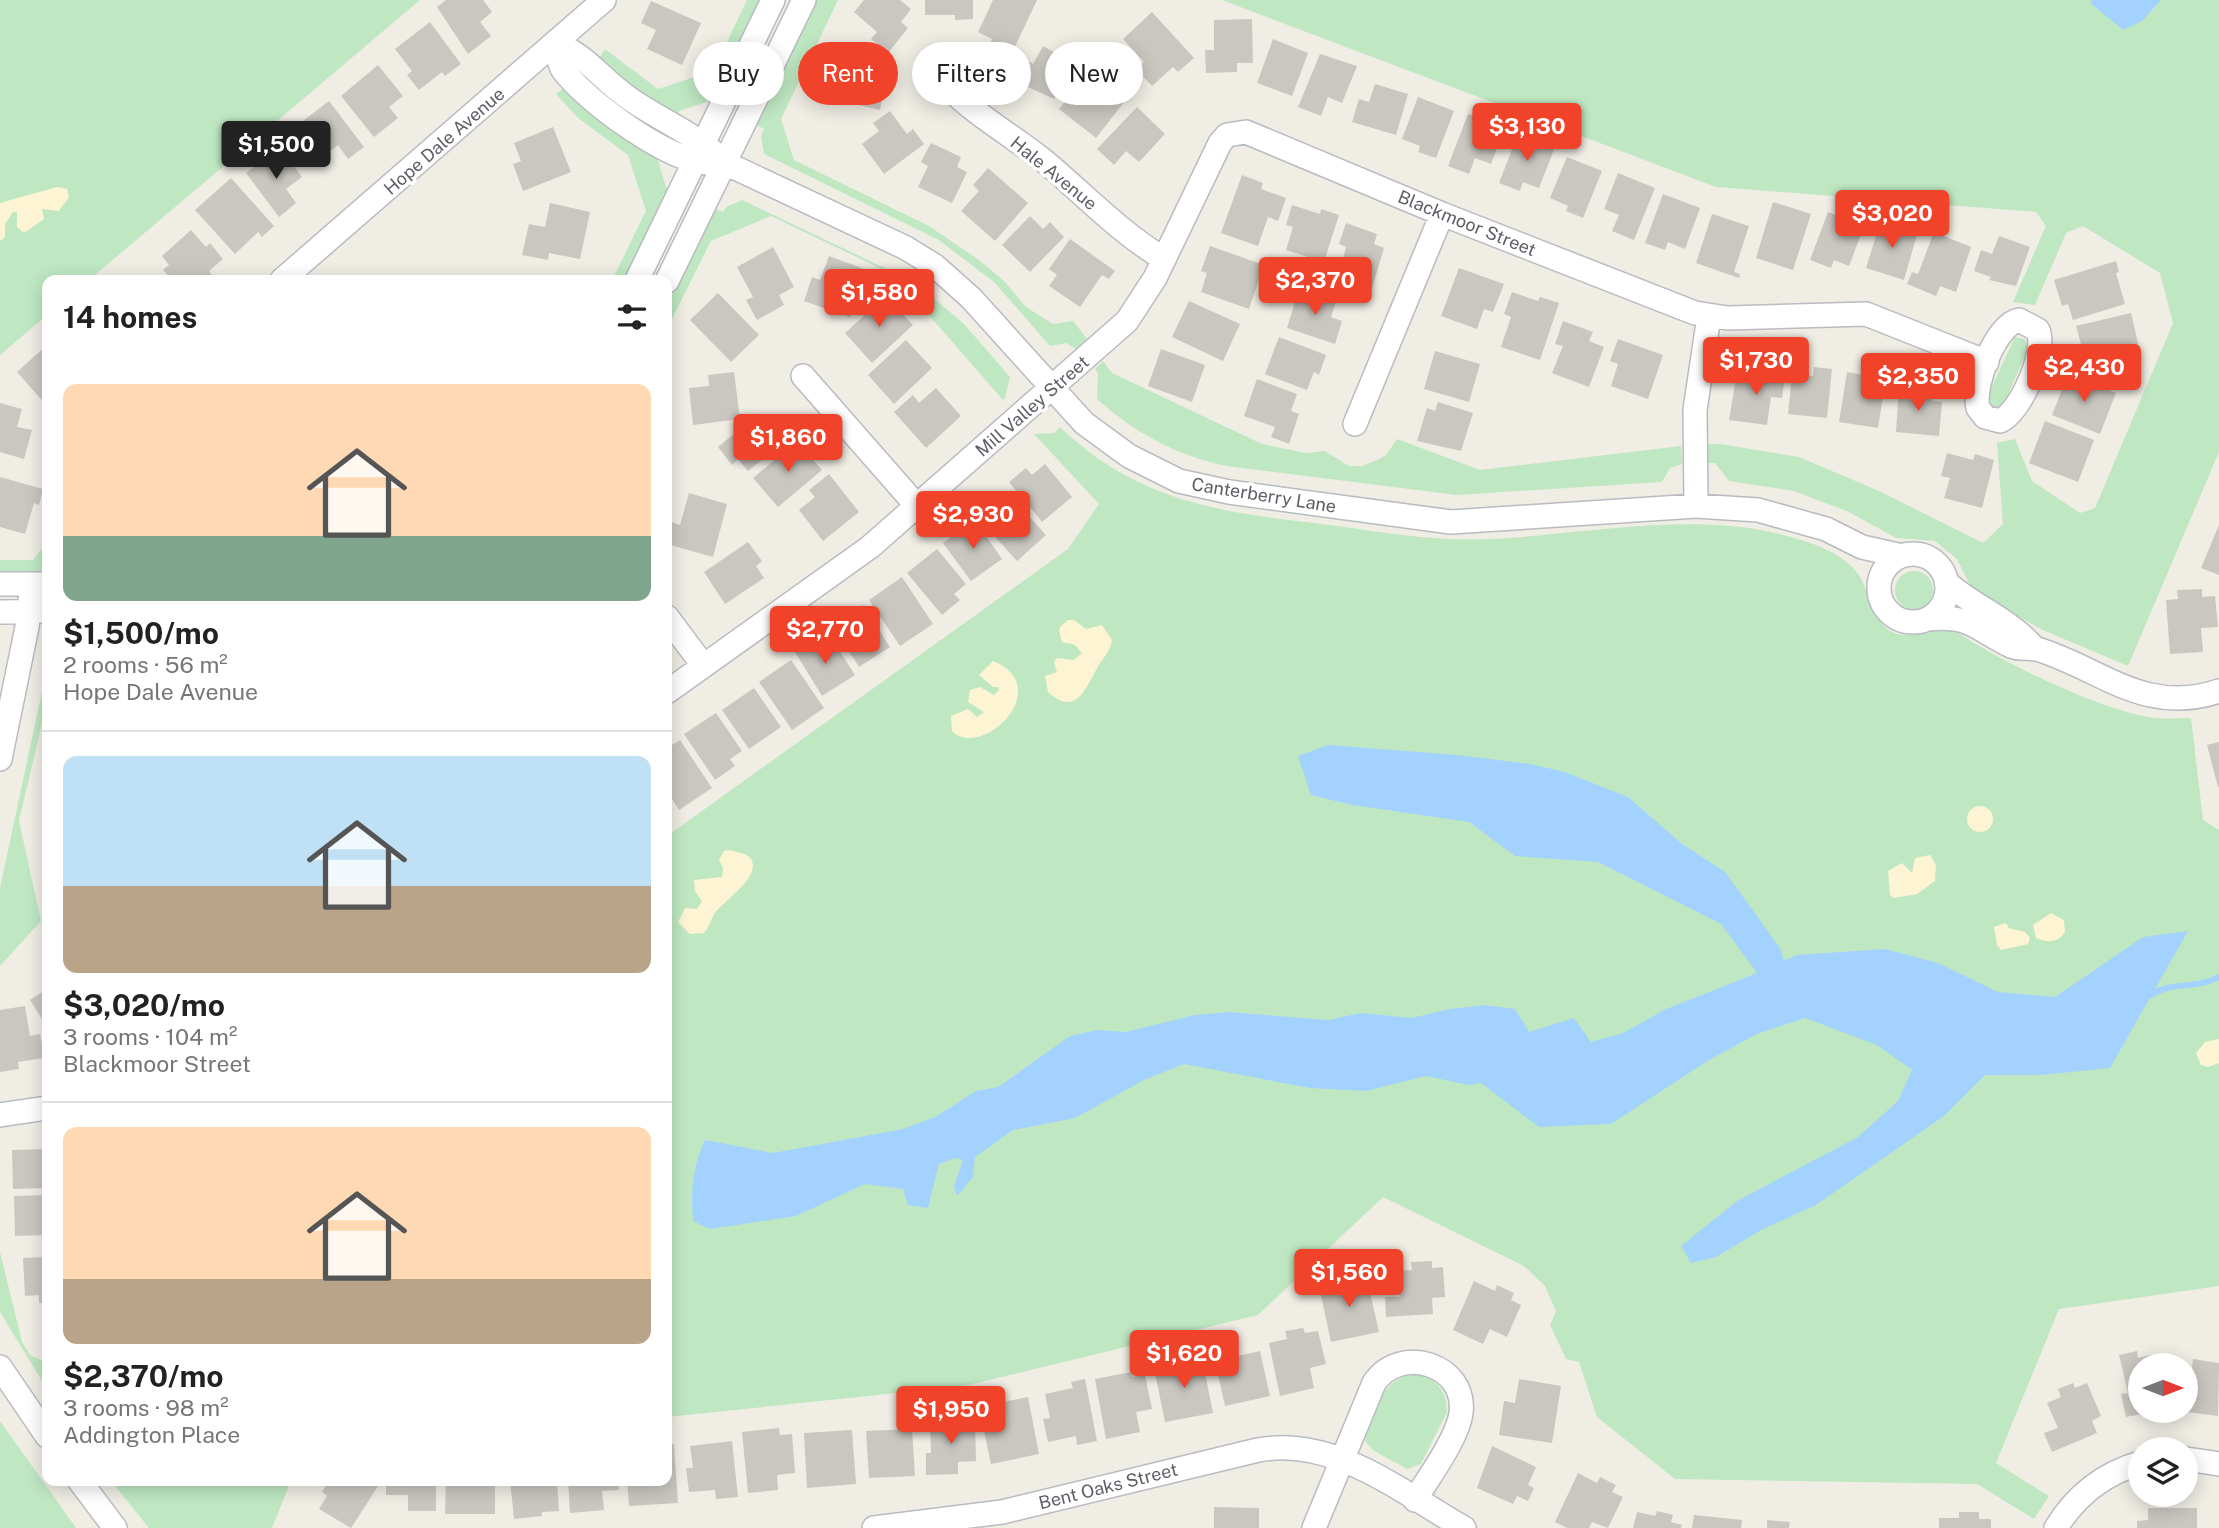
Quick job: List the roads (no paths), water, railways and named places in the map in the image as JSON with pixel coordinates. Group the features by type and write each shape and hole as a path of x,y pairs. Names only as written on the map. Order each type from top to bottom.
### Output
{"street":[{"name":"Hope Dale Avenue","path":"288,275 604,0"},
{"path":"639,275 773,0"},
{"path":"670,275 804,0"},
{"name":"Canterberry Lane","path":"556,43 579,53 614,87 700,152 927,261 962,288 1078,417 1122,452 1163,474 1209,489 1451,522 1696,506 1782,515 1826,529 1862,547 1902,556 1925,556 1938,566 1946,582 1972,602 2022,633 2035,649"},
{"name":"Hale Avenue","path":"967,105 978,116 1032,152 1123,231 1164,259"},
{"name":"Blackmoor Street","path":"1227,135 1246,132 1442,214 1709,316 1858,313 1886,320 1987,362"},
{"name":"Mill Valley Street","path":"672,688 838,572 1128,321 1164,259 1227,135"},
{"path":"1355,424 1442,214"},
{"path":"1696,506 1695,410 1709,316"},
{"path":"803,376 917,506"},
{"name":"Canterberry Lane","path":"1862,547 1888,611 1896,618 1917,622 1927,619 1963,618 2014,648 2035,649 2143,695 2184,699 2219,691"},
{"path":"1879,590 1885,569 1902,556"},
{"path":"1927,619 1943,604 1946,582"},
{"path":"0,584 40,584 39,611 0,759"},
{"path":"0,611 39,611"},
{"path":"672,624 703,665"},
{"path":"0,1115 42,1109"},
{"path":"1314,1528 1340,1459 1377,1377 1387,1368 1403,1362 1431,1365 1453,1383 1460,1415 1415,1500"},
{"path":"0,1367 42,1430"},
{"name":"Bent Oaks Street","path":"874,1528 951,1520 1029,1517 1274,1447 1312,1449 1340,1459 1464,1528"},
{"path":"2198,1461 2219,1464"},
{"path":"2056,1528 2068,1509 2093,1485 2128,1469"},
{"path":"84,1486 115,1528"}],"water":[{"path":"2092,0 2161,0 2142,21 2123,30 2090,3"},
{"path":"1328,745 1457,755 1530,764 1565,772 1628,797 1681,843 1725,872 1780,948 1784,961 1796,955 1885,949 1938,963 1998,992 2055,997 2143,937 2188,931 2110,1068 2042,1075 1985,1075 1944,1116 1816,1205 1761,1230 1716,1257 1691,1263 1681,1246 1737,1201 1858,1137 1898,1101 1912,1070 1877,1045 1805,1018 1757,1034 1709,1060 1611,1124 1539,1127 1481,1083 1469,1085 1426,1076 1366,1091 1310,1088 1184,1064 1144,1080 1075,1118 1013,1130 975,1157 973,1177 957,1196 954,1186 963,1160 955,1158 939,1164 928,1208 908,1205 903,1189 865,1184 796,1216 710,1229 693,1221 693,1179 705,1140 773,1153 903,1129 935,1117 976,1091 998,1087 1070,1036 1097,1030 1126,1032 1195,1015 1229,1012 1328,1020 1361,1013 1411,1018 1450,1009 1486,1005 1515,1009 1529,1032 1574,1018 1591,1042 1623,1033 1666,1009 1757,973 1721,924 1598,862 1515,856 1469,822 1352,805 1311,795 1298,756"}],"waterway":[{"path":"2145,999 2163,989 2200,984 2219,977"}]}
